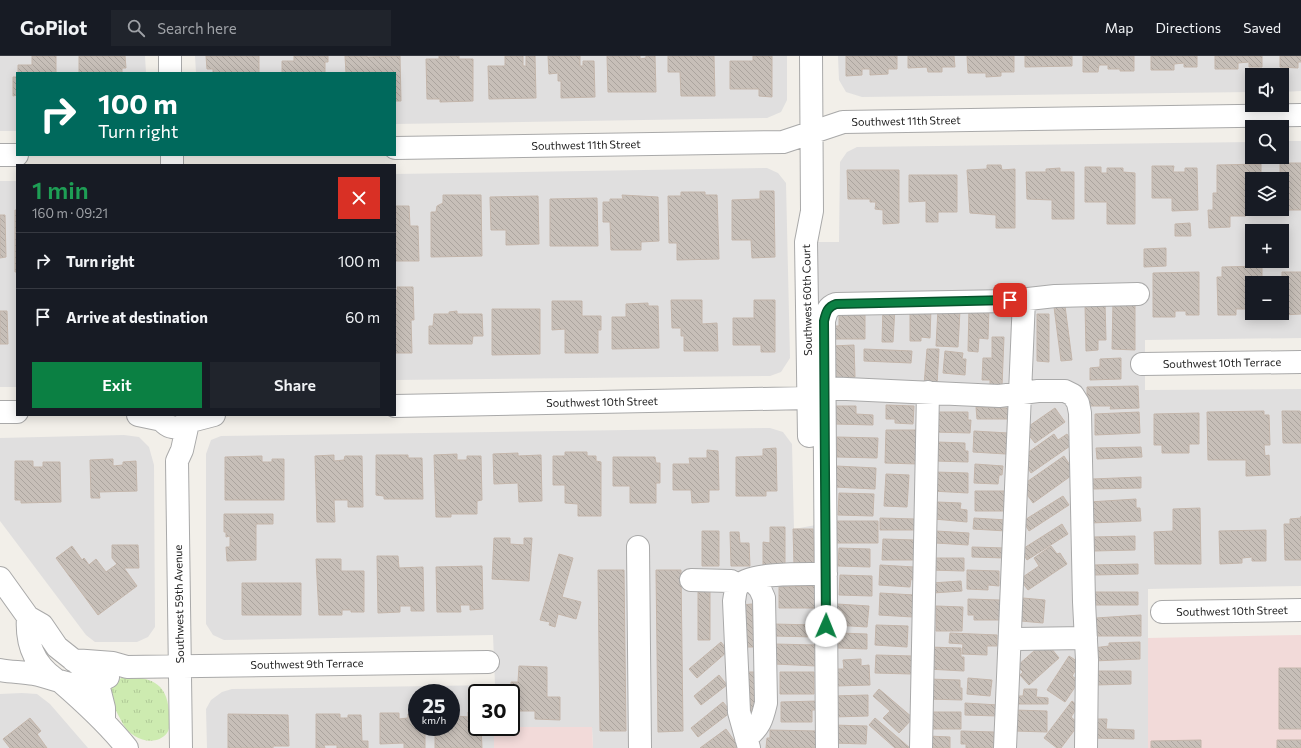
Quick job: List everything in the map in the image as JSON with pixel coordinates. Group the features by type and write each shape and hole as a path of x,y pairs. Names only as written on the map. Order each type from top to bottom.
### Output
{"street":[{"path":"170,56 170,72"},
{"name":"Southwest 60th Court","path":"810,521 817,393 806,242 812,211 811,56"},
{"name":"Southwest 11th Street","path":"396,148 783,142 843,122 1301,115"},
{"path":"0,155 16,155"},
{"path":"827,748 824,420 817,393 824,321 826,312 830,306 836,304 1024,299 1056,296 1138,294"},
{"path":"1005,748 1024,299"},
{"name":"Southwest 10th Terrace","path":"1142,364 1301,362"},
{"name":"Southwest 10th Street","path":"396,406 817,393 928,392 999,396 1021,393 1064,391 1073,395 1078,403 1080,413 1086,638 1086,748"},
{"path":"921,748 928,392"},
{"path":"0,412 16,412"},
{"path":"144,416 162,419 177,428 191,420 209,416"},
{"name":"Southwest 59th Avenue","path":"162,419 171,449 177,461"},
{"name":"Southwest 59th Avenue","path":"181,741 177,461 191,420"},
{"path":"638,547 640,748"},
{"path":"691,580 745,582 826,574"},
{"path":"0,578 28,616 42,625 57,646 91,681 104,708 104,720"},
{"path":"745,582 734,601 739,712 747,743"},
{"path":"745,582 760,589 764,598 766,703 762,719 747,743"},
{"name":"Southwest 10th Street","path":"1162,612 1301,610"},
{"path":"28,616 27,628 39,657 59,682 94,714 104,720 128,748"},
{"path":"1010,639 1086,638"},
{"path":"0,666 39,657"},
{"name":"Southwest 9th Terrace","path":"39,657 113,663 127,667 488,662"},
{"name":"Southwest 9th Terrace","path":"91,681 127,667"},
{"path":"0,670 34,674 59,682 91,681"},
{"path":"165,748 181,741"}],"shaded area":[{"path":"0,56 145,56 146,72 16,72 16,131 0,131"},
{"path":"195,56 787,56 787,100 781,112 767,118 396,124 396,72 196,72"},
{"path":"838,56 1301,56 1301,91 1289,92 1289,68 1245,68 1245,92 862,97 846,92 839,80"},
{"path":"1289,141 1301,141 1301,338 1145,340 1145,390 1301,389 1301,586 1148,589 1148,748 593,748 592,727 520,727 520,684 495,684 493,635 224,640 213,635 206,624 206,454 211,440 221,436 770,428 783,432 792,444 794,529 816,525 813,242 839,242 840,162 847,152 857,147 1245,142 1245,164 1289,164"},
{"path":"767,168 778,173 786,183 790,358 781,372 770,376 396,380 396,174"},
{"path":"0,181 16,181 16,387 0,387"},
{"path":"124,435 139,437 149,447 154,465 155,627 148,637 137,642 95,642 86,635 0,521 0,438"},
{"path":"1301,635 1301,748 1148,748 1148,638"},
{"path":"468,685 468,736 494,736 494,748 207,748 206,709 211,700 222,692 232,689 408,686 408,736 460,736 460,686"},
{"path":"0,694 37,694 50,704 88,748 0,748"},
{"path":"520,727 592,727 593,748 494,748 494,736 520,736"}],"green space":[{"path":"123,677 148,680 155,683 165,693 168,702 169,726 167,733 162,738 150,741 144,740 132,734 123,724 113,704 111,689 112,684"}],"building":[{"path":"32,56 56,56 56,72 18,72 18,65 32,65"},
{"path":"79,56 125,56 126,68 122,68 122,72 79,72"},
{"path":"206,56 259,56 259,72 213,72 213,69 207,69"},
{"path":"294,56 328,56 328,62 325,62 325,72 282,72 282,61 294,61"},
{"path":"345,56 400,56 401,101 396,101 396,72 346,72"},
{"path":"439,56 459,56 459,59 473,59 473,101 440,102 440,99 427,99 426,59 439,59"},
{"path":"505,56 523,56 523,66 526,66 526,56 535,56 536,98 489,99 488,66 505,66"},
{"path":"548,56 580,56 580,66 583,66 583,61 594,61 595,97 561,98 561,81 558,81 558,73 549,74"},
{"path":"607,56 640,56 640,59 646,58 646,56 655,56 656,92 608,92"},
{"path":"668,56 714,56 715,96 681,96 680,72 668,72"},
{"path":"753,56 772,56 772,97 759,96 759,89 730,89 730,61 753,61"},
{"path":"846,56 897,56 897,69 888,69 888,74 870,75 870,69 862,69 862,75 846,76"},
{"path":"908,56 954,56 955,67 942,67 942,72 928,72 927,67 908,68"},
{"path":"967,56 1014,56 1014,72 1001,72 1001,76 986,77 986,73 968,73"},
{"path":"1025,56 1072,56 1072,66 1025,67"},
{"path":"1083,56 1134,56 1134,71 1108,69 1108,65 1099,65 1098,72 1083,72"},
{"path":"1151,56 1197,56 1197,67 1184,67 1184,63 1174,64 1174,70 1151,70"},
{"path":"1215,56 1262,56 1262,67 1249,67 1249,62 1238,63 1238,69 1215,69"},
{"path":"1280,56 1301,56 1301,62 1298,62 1298,68 1280,67"},
{"path":"13,77 16,77 16,95 13,96"},
{"path":"1301,163 1301,210 1289,210 1289,172 1280,172 1280,164"},
{"path":"1261,164 1261,172 1245,172 1245,216 1230,216 1230,227 1209,228 1208,210 1213,210 1213,193 1217,193 1217,165"},
{"path":"987,165 1001,165 1002,170 1015,169 1015,228 996,228 996,215 970,213 967,170 987,169"},
{"path":"1152,166 1174,166 1173,172 1185,172 1185,168 1197,168 1198,210 1172,211 1172,198 1152,198"},
{"path":"1085,167 1101,167 1101,173 1107,173 1107,168 1123,168 1123,172 1135,173 1135,224 1107,224 1107,202 1085,202"},
{"path":"1060,168 1060,172 1074,172 1074,219 1052,219 1052,200 1027,199 1026,172 1046,172 1046,169"},
{"path":"847,170 899,170 899,223 883,224 883,210 875,209 876,202 870,202 870,199 848,199"},
{"path":"909,175 957,175 957,212 938,212 938,222 926,222 926,201 909,202"},
{"path":"760,191 774,191 775,257 752,258 751,240 732,240 732,200 760,199"},
{"path":"681,192 705,192 705,195 717,195 719,259 677,260 677,243 669,243 668,196 681,196"},
{"path":"443,195 481,195 482,256 431,257 431,212 436,212 437,206 443,203"},
{"path":"622,195 658,197 659,241 641,242 641,250 611,250 610,222 603,222 603,202 610,202 610,199 623,199"},
{"path":"538,196 539,244 506,245 506,230 491,230 490,197"},
{"path":"597,198 598,246 550,246 550,199"},
{"path":"396,206 409,206 410,226 418,226 419,261 396,261"},
{"path":"15,210 16,210 16,272"},
{"path":"0,215 5,215 6,257 0,258"},
{"path":"1190,223 1191,236 1175,236 1175,224"},
{"path":"1166,248 1166,266 1144,267 1144,249"},
{"path":"1222,267 1262,268 1262,276 1245,276 1245,309 1236,309 1236,315 1218,315 1217,277 1222,277"},
{"path":"1199,272 1199,315 1186,315 1186,311 1175,311 1175,317 1153,317 1153,273"},
{"path":"1282,272 1301,272 1301,314 1289,315 1289,276 1282,276"},
{"path":"397,287 413,287 414,320 411,320 412,353 396,353 396,290 398,290"},
{"path":"671,300 702,300 702,324 717,323 718,351 684,351 684,336 681,336 681,328 672,328"},
{"path":"754,300 775,300 775,352 761,352 761,345 733,345 733,318 754,318"},
{"path":"552,301 582,301 582,316 601,316 601,330 598,330 598,353 565,353 565,329 552,330"},
{"path":"1113,302 1135,302 1135,350 1112,349"},
{"path":"648,303 648,306 658,306 659,348 612,349 612,317 626,317 626,304"},
{"path":"1105,303 1106,340 1098,340 1098,350 1086,351 1085,304"},
{"path":"1065,306 1072,360 1061,361 1054,307"},
{"path":"883,307 895,307 893,342 882,342"},
{"path":"910,308 931,308 930,338 921,337 921,341 910,341"},
{"path":"969,308 989,309 988,339 979,338 978,352 968,351"},
{"path":"492,309 540,309 540,354 492,355"},
{"path":"938,309 960,310 958,347 936,346"},
{"path":"0,311 7,311 8,344 0,344"},
{"path":"457,311 457,314 482,314 483,336 473,336 472,344 429,344 429,326 433,326 434,314 449,314 449,312"},
{"path":"1037,314 1049,314 1049,362 1037,361"},
{"path":"839,315 865,315 865,339 831,339 831,326 839,326"},
{"path":"992,337 1004,337 1002,386 990,385 990,380 982,380 983,358 992,358"},
{"path":"854,345 855,377 832,378 832,346"},
{"path":"864,349 912,351 911,363 864,361"},
{"path":"927,349 939,349 937,385 924,385"},
{"path":"945,351 963,353 962,359 966,359 965,375 943,373"},
{"path":"1121,358 1121,379 1090,380 1090,368 1100,367 1100,359"},
{"path":"1138,386 1139,408 1110,409 1111,406 1087,406 1087,387"},
{"path":"886,405 914,406 913,424 895,423 895,419 886,419"},
{"path":"835,406 856,406 856,414 873,415 873,425 835,424"},
{"path":"976,407 1008,408 1008,419 977,419"},
{"path":"1055,408 1065,422 1035,443 1027,433 1032,430 1029,426"},
{"path":"1264,411 1264,415 1269,415 1270,445 1264,445 1265,456 1269,455 1270,475 1246,476 1246,460 1208,460 1207,412"},
{"path":"1282,411 1300,411 1301,443 1283,443"},
{"path":"936,412 968,412 968,420 971,420 970,433 934,432"},
{"path":"1139,412 1140,433 1095,435 1095,414"},
{"path":"1199,413 1199,444 1189,444 1189,453 1162,453 1162,445 1154,445 1154,414"},
{"path":"886,430 916,430 916,438 920,438 918,464 885,463"},
{"path":"974,431 1008,433 1006,454 973,452"},
{"path":"1054,434 1058,440 1067,434 1073,444 1031,473 1025,464 1023,456"},
{"path":"837,437 878,438 877,458 837,457"},
{"path":"937,442 965,443 965,451 968,451 968,462 935,461"},
{"path":"1141,447 1142,457 1097,459 1096,448"},
{"path":"776,448 777,491 766,491 766,496 736,496 736,457 763,456 763,449"},
{"path":"707,450 718,451 719,490 709,490 709,502 692,503 691,490 673,490 673,464 690,464 689,458 707,458"},
{"path":"565,452 587,452 587,456 596,456 596,461 601,462 601,516 578,516 578,504 565,503 565,485 553,485 553,456 565,456"},
{"path":"518,453 518,456 541,455 542,501 519,502 518,483 494,484 493,454"},
{"path":"457,454 457,460 467,460 467,456 481,456 482,500 477,501 477,514 451,514 451,517 436,517 434,455"},
{"path":"334,455 334,461 344,460 345,456 362,456 363,507 348,507 348,500 334,500 335,522 317,522 315,456"},
{"path":"376,455 408,455 408,458 422,458 423,499 384,499 384,496 376,495"},
{"path":"262,456 262,462 272,462 272,459 284,459 284,500 225,500 225,457"},
{"path":"1064,456 1075,473 1033,503 1021,486"},
{"path":"613,457 655,457 656,463 660,463 660,483 656,483 656,503 630,503 630,486 613,486"},
{"path":"113,459 113,466 123,465 123,462 136,461 137,491 99,492 100,498 91,498 90,460"},
{"path":"15,461 33,461 33,467 43,467 43,462 60,462 61,502 21,503 21,500 15,500"},
{"path":"975,464 1003,466 1002,475 999,475 998,484 974,483"},
{"path":"836,466 876,468 875,489 835,487"},
{"path":"935,472 968,473 968,493 932,491"},
{"path":"886,474 909,475 907,507 884,506"},
{"path":"1141,477 1141,488 1092,489 1092,479"},
{"path":"975,491 1006,491 1005,511 975,511"},
{"path":"839,493 874,494 873,516 838,515"},
{"path":"1063,496 1069,505 1029,531 1023,521"},
{"path":"1136,499 1136,508 1140,508 1141,521 1090,523 1089,502"},
{"path":"937,502 961,503 960,509 967,510 967,522 934,519"},
{"path":"1200,508 1201,564 1155,564 1154,532 1173,531 1173,509"},
{"path":"224,514 273,514 273,524 256,524 256,560 227,561 226,547 230,547 230,536 226,537 226,532 224,532"},
{"path":"880,518 916,519 916,530 880,530"},
{"path":"974,518 1007,520 1006,531 973,529"},
{"path":"1301,518 1301,560 1285,560 1284,524 1290,524 1290,519"},
{"path":"837,521 878,521 878,543 836,543"},
{"path":"1062,524 1068,534 1027,560 1021,550"},
{"path":"770,527 785,527 785,568 763,568 763,542 770,543"},
{"path":"793,529 813,529 814,564 794,565"},
{"path":"1266,530 1266,561 1252,561 1252,557 1242,558 1242,563 1220,564 1219,531"},
{"path":"702,531 719,531 719,566 702,566"},
{"path":"936,531 969,533 968,545 936,543"},
{"path":"730,532 739,532 740,543 749,543 750,566 731,566"},
{"path":"1135,536 1135,550 1094,551 1094,537"},
{"path":"494,538 510,538 510,544 524,545 524,538 532,538 529,581 492,579"},
{"path":"883,539 915,540 915,560 882,560"},
{"path":"112,545 138,545 139,568 124,568 137,586 98,615 56,558 72,546 82,560 84,558 89,565 96,559 106,572 117,564 112,558"},
{"path":"1051,546 1057,554 1060,553 1067,564 1028,590 1020,579 1039,566 1034,558"},
{"path":"972,547 1005,548 1005,558 972,557"},
{"path":"839,548 870,549 870,567 838,566"},
{"path":"559,554 573,558 562,597 581,602 576,619 558,614 555,627 549,625 550,622 540,620"},
{"path":"377,556 398,556 399,568 423,567 424,611 411,611 411,606 400,606 400,612 378,613"},
{"path":"930,558 964,558 964,571 930,570"},
{"path":"316,559 341,559 341,571 364,571 364,612 342,610 342,615 319,615"},
{"path":"1138,564 1138,574 1094,575 1093,565"},
{"path":"880,565 914,567 913,580 911,579 910,587 879,585"},
{"path":"482,566 483,609 470,610 470,605 460,605 461,612 437,612 436,567"},
{"path":"598,570 624,570 626,731 600,731"},
{"path":"656,570 681,570 683,731 658,732"},
{"path":"967,570 999,571 999,586 988,585 988,590 967,589"},
{"path":"840,575 872,576 872,596 839,595"},
{"path":"961,581 962,591 933,593 932,583"},
{"path":"242,583 301,583 301,615 242,615"},
{"path":"815,586 815,608 779,608 779,587"},
{"path":"710,591 710,640 698,640 698,592"},
{"path":"1094,592 1138,592 1138,605 1094,605"},
{"path":"880,593 914,595 913,617 879,615"},
{"path":"1023,598 1045,600 1043,623 1021,621"},
{"path":"968,599 1000,600 999,620 974,620 974,615 968,615"},
{"path":"752,604 754,647 744,647 742,605"},
{"path":"837,604 869,606 867,627 835,625"},
{"path":"936,606 963,607 962,631 936,631"},
{"path":"1141,615 1141,636 1096,636 1096,618"},
{"path":"774,624 815,625 815,637 774,636"},
{"path":"876,625 908,626 907,647 875,645"},
{"path":"839,633 867,634 867,649 838,648"},
{"path":"950,633 997,635 997,646 987,646 987,655 962,654 963,644 949,643"},
{"path":"721,642 728,651 697,678 689,669"},
{"path":"1140,642 1140,659 1093,661 1093,648 1109,646 1109,643"},
{"path":"775,644 815,645 816,666 775,664"},
{"path":"1042,644 1048,651 1051,648 1059,658 1029,685 1020,675 1023,672 1017,666"},
{"path":"928,647 961,648 961,657 964,657 964,671 927,669"},
{"path":"876,655 912,656 912,674 875,673"},
{"path":"1069,656 1080,663 1072,676 1079,681 1065,702 1047,690"},
{"path":"861,659 861,666 869,665 870,685 835,686 835,669 844,669 843,660"},
{"path":"519,666 547,667 547,697 560,697 560,720 535,719 535,711 520,711 520,684 511,684 511,682 518,682"},
{"path":"1279,668 1301,668 1301,729 1279,729"},
{"path":"1096,671 1131,671 1131,684 1096,685"},
{"path":"744,672 757,672 758,711 744,711"},
{"path":"780,672 814,672 814,694 780,694"},
{"path":"719,675 727,685 701,705 694,696"},
{"path":"968,678 992,680 990,696 967,694"},
{"path":"928,679 960,680 962,700 928,699"},
{"path":"879,689 913,718 899,733 883,718 890,711 873,696"},
{"path":"1024,689 1037,689 1036,697 1048,698 1048,704 1017,704 1018,696 1023,696"},
{"path":"868,695 868,716 833,717 832,696"},
{"path":"818,701 818,710 812,710 812,722 781,722 781,702"},
{"path":"1072,701 1078,706 1071,717 1079,724 1061,748 1057,748 1044,738"},
{"path":"723,702 731,712 698,737 691,728"},
{"path":"965,703 998,705 998,716 965,715"},
{"path":"1014,710 1047,711 1047,732 1014,731"},
{"path":"929,712 961,712 961,729 928,729"},
{"path":"380,713 399,713 399,719 408,718 408,736 425,736 425,748 404,748 404,743 380,744"},
{"path":"228,714 288,715 289,746 273,746 273,748 228,748"},
{"path":"316,714 340,714 340,718 348,718 348,715 361,715 362,741 368,741 368,748 337,748 337,745 324,745 325,748 316,748"},
{"path":"460,716 468,717 468,736 481,736 482,748 435,748 435,736 460,736"},
{"path":"30,718 41,731 37,734 47,748 10,748 3,739"},
{"path":"875,718 910,748 895,748 869,725"},
{"path":"1092,719 1107,719 1106,729 1134,730 1134,739 1092,738"},
{"path":"832,725 867,726 866,744 832,743"},
{"path":"726,729 738,746 735,748 700,748"},
{"path":"770,730 817,731 821,748 766,748 767,738 770,738"},
{"path":"961,731 994,732 994,748 966,748 966,744 961,744"},
{"path":"928,736 950,737 950,748 928,748"},
{"path":"1201,740 1201,748 1151,748 1151,741"},
{"path":"1277,740 1301,740 1301,748 1277,748"}],"route":[{"path":"826,626 824,420 824,321 826,312 830,306 836,304 1010,300"}]}
